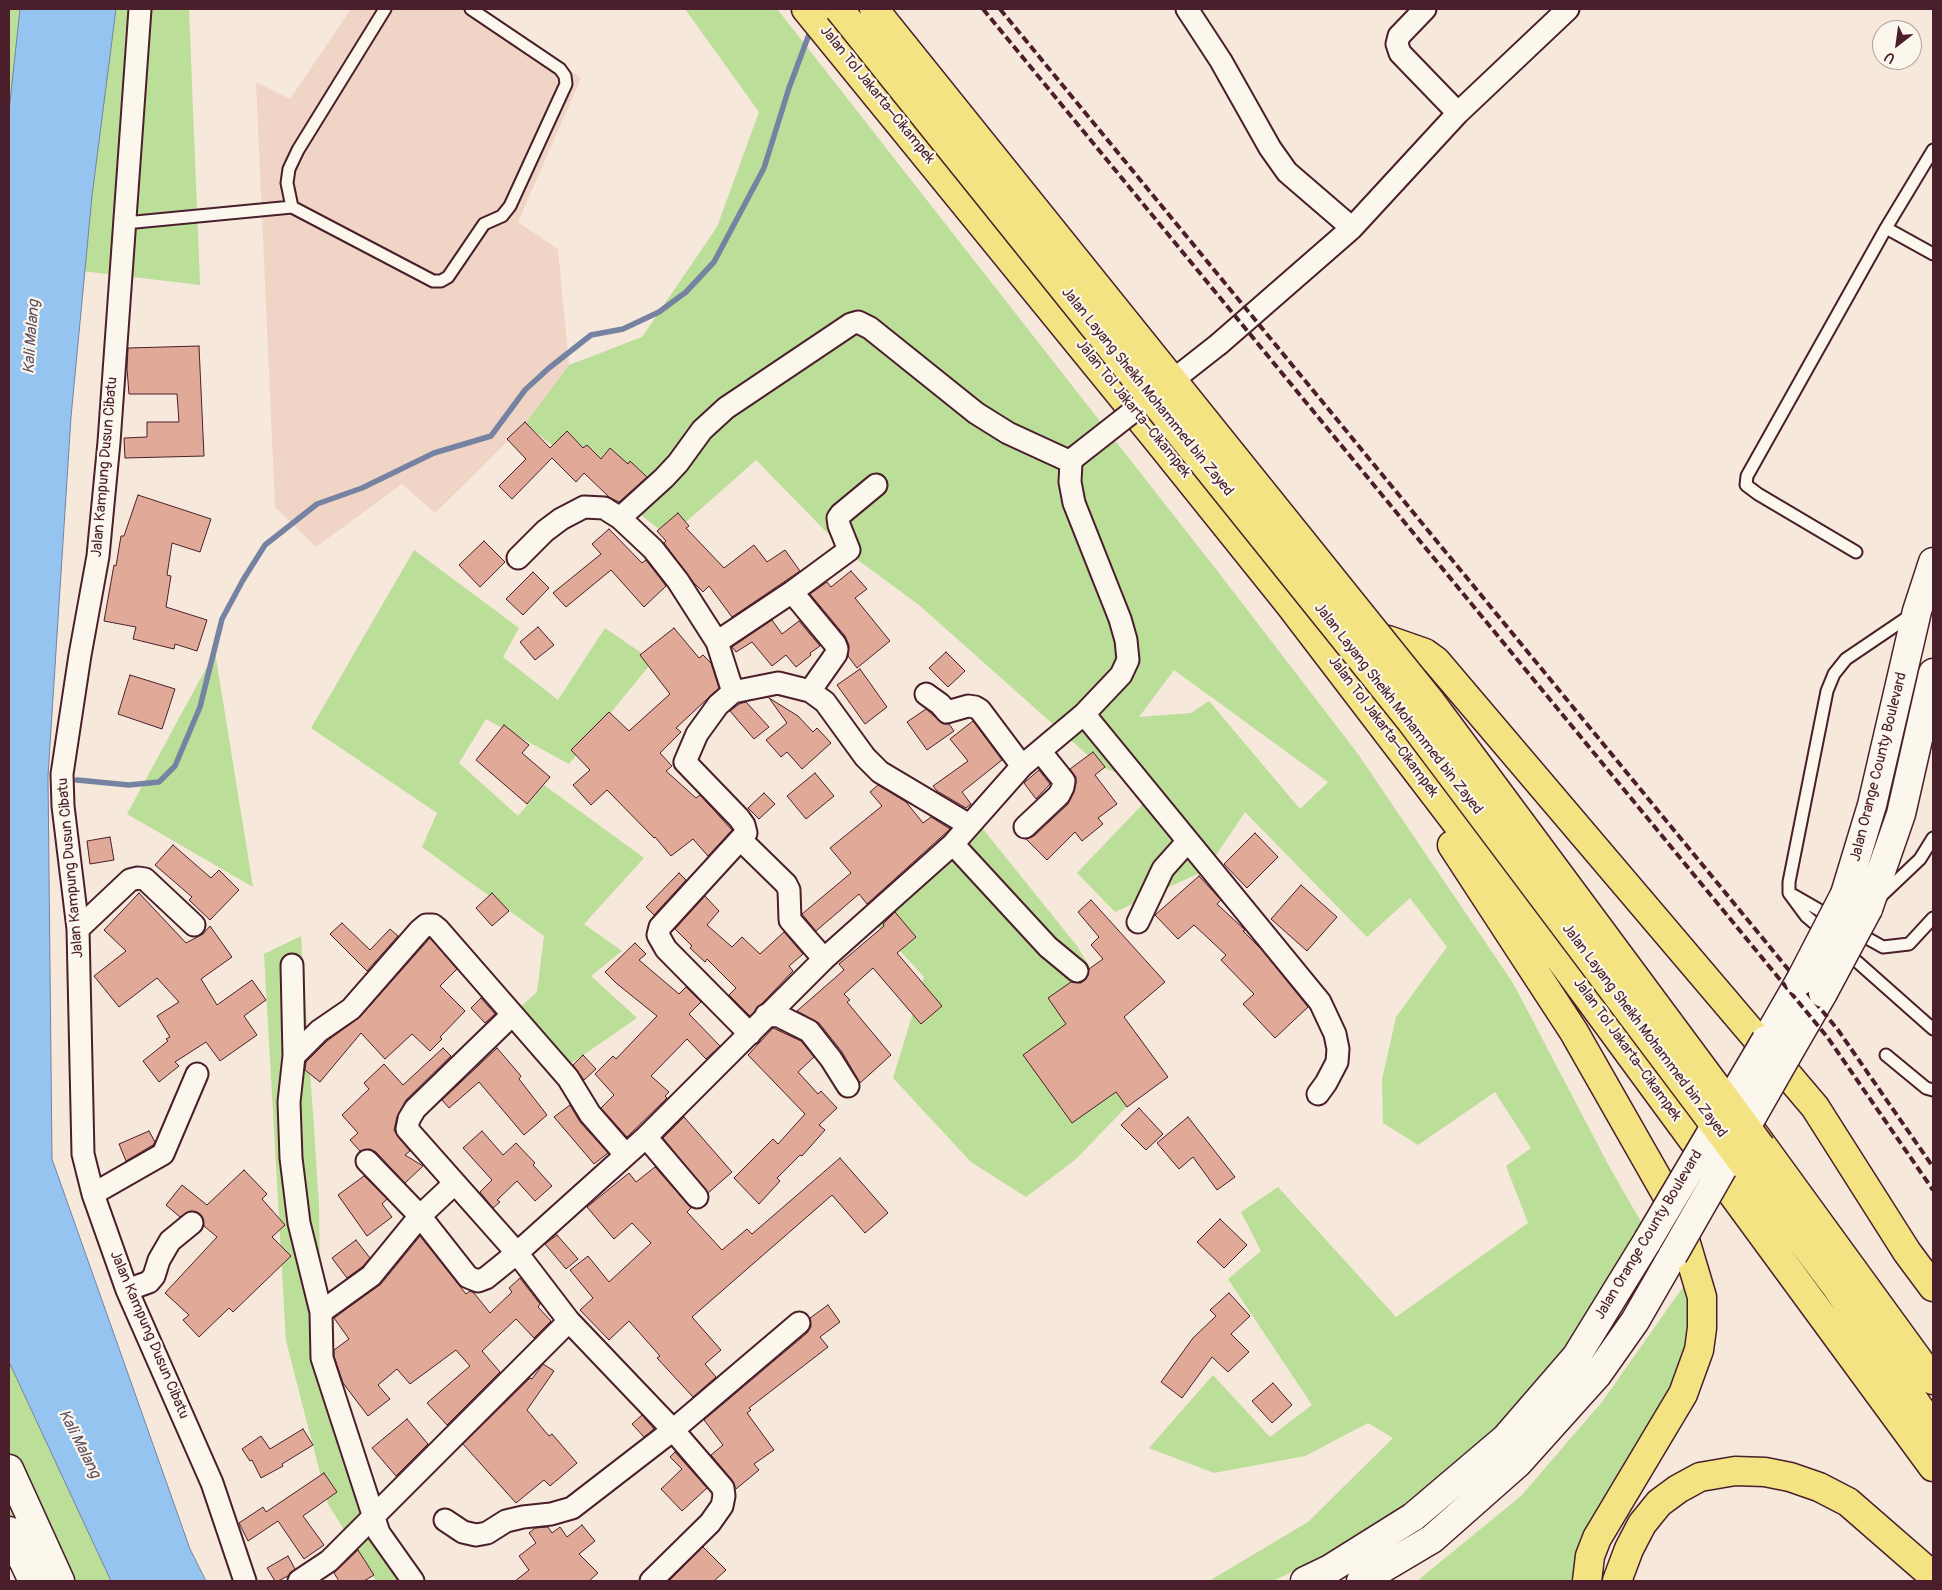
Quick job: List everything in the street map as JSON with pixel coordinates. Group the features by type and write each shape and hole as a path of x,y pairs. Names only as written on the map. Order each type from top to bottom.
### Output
{"highway":[{"name":"Jalan Layang Sheikh Mohammed bin Zayed","path":"874,9 1431,702 1855,1274 1933,1387"},
{"path":"880,9 1388,640 1568,878 1933,1380"},
{"name":"Jalan Layang Sheikh Mohammed bin Zayed","path":"818,14 1411,721 1835,1285 1933,1428"},
{"name":"Jalan Tol Jakarta–Cikampek","path":"818,14 1290,605 1546,940 1933,1467"},
{"path":"1290,605 1491,902 1574,1032 1677,1213 1680,1222 1702,1297 1702,1328 1699,1350 1683,1394 1597,1538 1590,1556 1587,1581"},
{"path":"1388,640 1425,653 1436,661 1815,1107 1907,1252 1933,1287"},
{"path":"1618,1581 1629,1549 1642,1524 1659,1503 1678,1489 1700,1477 1735,1471 1765,1472 1790,1477 1819,1487 1848,1502 1933,1576"}],"main road":[{"name":"Jalan Orange County Boulevard","path":"1812,987 1845,894 1872,805 1918,611 1933,562"},
{"name":"Jalan Orange County Boulevard","path":"1362,1581 1432,1539 1518,1463 1597,1375 1635,1321 1673,1255 1776,1049 1812,987 1868,908 1901,814 1933,673"},
{"name":"Jalan Orange County Boulevard","path":"1305,1581 1330,1569 1413,1517 1506,1438 1576,1357 1648,1240 1776,1049"},
{"path":"9,1469 60,1581"},
{"path":"9,1531 26,1575"}],"street":[{"name":"Jalan Kampung Dusun Cibatu","path":"140,9 126,223 98,556 80,655 62,774 63,806 78,929 83,1154 93,1194 127,1290 212,1483 246,1581"},
{"path":"1187,9 1220,61 1270,148 1288,172 1352,228"},
{"path":"1425,9 1399,36 1397,44 1400,53 1458,113"},
{"path":"367,1161 420,1216 468,1277 478,1281 486,1278 517,1253 646,1137 750,1034 766,1015 953,844 1022,766 1084,714 1120,675 1128,660 1126,640 1120,619 1074,503 1070,482 1073,460 1219,344 1352,228 1458,113 1568,9"},
{"path":"620,518 664,478 678,463 702,430 726,408 851,324 858,322 870,328 976,413 1008,433 1073,460"},
{"path":"717,642 792,592 849,550 838,518 854,502 876,485"},
{"path":"518,558 560,519 579,509 594,506 604,508 620,518 653,549 668,568 717,642 733,692"},
{"path":"792,592 835,644 837,649 836,654 810,691"},
{"path":"750,1034 666,949 658,935 660,927 746,833 744,825 685,762 697,734 710,715 733,692 778,682 810,691 825,702 865,757 880,772 969,825"},
{"path":"926,694 940,704 947,712 968,706 980,710 1022,766"},
{"path":"1084,714 1320,1002 1335,1034 1338,1049 1337,1062 1318,1094"},
{"path":"1025,826 1059,795 1063,787 1064,781 1040,751"},
{"path":"741,840 786,884 789,890 790,920 824,960"},
{"path":"1138,922 1163,869 1188,841"},
{"path":"953,844 1048,947 1077,971"},
{"path":"78,929 130,880 138,878 145,880 194,925"},
{"path":"294,1056 318,1032 351,1009 420,930 426,925 433,925 568,1078 590,1114 626,1154"},
{"path":"292,965 294,1056 289,1102 291,1158 299,1223 321,1312 322,1358 379,1533 413,1581"},
{"path":"512,1015 416,1109 409,1119 407,1129 517,1253 569,1321 672,1430 723,1488 722,1506 710,1523 651,1581"},
{"path":"766,1015 779,1016 810,1031 848,1086"},
{"path":"93,1194 163,1154 197,1074"},
{"path":"646,1137 697,1197"},
{"path":"321,1312 371,1276 420,1216 454,1184"},
{"path":"127,1290 149,1282 154,1276 159,1260 170,1241 192,1223"},
{"path":"299,1581 329,1561 569,1321"},
{"path":"445,1520 463,1532 476,1535 487,1533 506,1521 550,1514 572,1508 672,1430 799,1323"}],"lane":[{"path":"292,207 287,183 289,169 295,156 385,9"},
{"path":"126,223 292,207 433,281 441,282 448,277 484,224 502,216 510,206 566,84 565,76 560,69 471,9"},
{"path":"1856,552 1758,494 1746,485 1747,476 1886,228 1933,150"},
{"path":"1886,228 1933,254"},
{"path":"1918,611 1846,659 1834,674 1825,701 1789,882 1789,893 1806,916 1933,1029"},
{"path":"1868,908 1920,858 1933,838"},
{"path":"1789,893 1882,947 1909,944 1933,918"},
{"path":"1886,1055 1926,1088 1933,1090"}],"shaded area":[{"path":"351,9 477,9 581,78 518,222 558,249 569,365 525,424 435,513 402,484 316,547 275,507 256,82 290,99"}],"green space":[{"path":"9,9 22,9 9,148"},
{"path":"116,9 189,9 200,285 82,271"},
{"path":"685,9 777,9 785,19 1222,577 1358,754 1513,983 1610,1168 1648,1234 1562,1362 1462,1466 1355,1542 1273,1581 1209,1581 1308,1522 1393,1438 1368,1423 1305,1456 1214,1473 1149,1448 1213,1375 1270,1437 1312,1405 1228,1279 1261,1251 1241,1212 1278,1187 1396,1317 1528,1223 1506,1166 1531,1148 1495,1092 1418,1145 1383,1123 1382,1080 1396,1017 1447,947 1410,898 1367,937 1245,812 1206,870 1115,912 1077,873 1159,787 1101,767 919,605 843,549 756,460 669,537 525,424 569,365 642,337 717,227 759,112","holes":["1174,670 1328,782 1300,809 1209,701 1191,713 1139,717"]},
{"path":"414,550 519,628 503,657 558,700 605,628 653,661 569,764 486,719 459,763 518,816 544,785 644,858 584,924 622,951 591,976 637,1018 560,1071 506,1020 537,992 544,936 422,847 437,813 311,728"},
{"path":"215,652 253,887 127,814"},
{"path":"979,824 1077,946 1157,1075 1075,1160 1026,1197 971,1162 893,1078 924,977 871,919"},
{"path":"301,936 319,1204 321,1363 380,1520 422,1581 376,1581 328,1504 286,1341 264,954"},
{"path":"1695,1270 1703,1348 1585,1581 1417,1581 1521,1496 1602,1402"},
{"path":"9,1362 111,1581 33,1581 9,1531"}],"water":[{"name":"Kali Malang","path":"20,9 116,9 92,196 71,417 48,776 52,1159 190,1549 206,1581 111,1581 9,1362 9,111"}],"building":[{"path":"199,346 204,456 125,458 124,438 147,437 147,422 179,422 177,394 129,394 128,348"},
{"path":"525,422 550,448 567,431 583,448 587,445 601,459 610,448 628,464 630,461 647,477 619,502 609,497 584,473 576,482 552,458 512,499 499,486 526,459 507,439"},
{"path":"138,495 211,519 200,552 172,543 167,575 171,576 166,607 207,620 197,651 175,644 174,649 133,639 136,627 104,621 121,536 124,536"},
{"path":"678,513 689,526 686,528 724,568 754,545 767,562 785,550 800,571 732,617 709,586 703,592 694,583 664,543 666,541 657,531"},
{"path":"609,529 642,563 646,560 666,586 644,607 611,570 566,607 553,593 601,554 592,544"},
{"path":"484,541 505,562 480,587 459,565"},
{"path":"851,571 867,589 855,598 890,641 857,668 848,656 849,645 845,636 810,594 827,582 831,587"},
{"path":"533,572 549,588 523,615 506,599"},
{"path":"772,620 782,634 799,621 820,646 796,667 786,655 772,666 752,642 736,652 732,647"},
{"path":"538,627 554,645 535,660 520,642"},
{"path":"674,628 699,658 703,655 711,663 719,688 676,728 681,732 660,753 672,766 666,771 696,798 700,795 732,830 708,856 693,839 671,856 655,837 607,790 591,805 573,785 590,770 571,750 609,712 629,731 670,694 640,655"},
{"path":"946,652 965,671 948,687 929,668"},
{"path":"860,669 887,707 865,724 837,685"},
{"path":"130,675 175,689 162,729 118,714"},
{"path":"769,698 798,716 813,732 817,728 831,743 802,769 787,752 781,757 766,740 787,723"},
{"path":"746,702 769,727 754,739 730,711 739,704"},
{"path":"926,709 943,724 949,724 954,731 927,750 907,722"},
{"path":"973,721 1002,760 962,792 971,804 966,808 937,791 933,786 968,761 950,739"},
{"path":"504,725 529,745 522,753 550,777 527,804 476,760"},
{"path":"1093,752 1105,767 1095,775 1117,804 1098,818 1103,824 1082,841 1075,832 1047,860 1026,839 1034,836 1068,804 1076,783 1076,777 1070,769"},
{"path":"1039,770 1050,784 1036,799 1024,783"},
{"path":"815,773 834,796 806,819 787,796"},
{"path":"878,785 906,802 923,823 931,817 950,829 867,904 859,894 816,931 802,914 851,873 830,848 882,806 870,792"},
{"path":"764,793 775,804 759,819 748,808"},
{"path":"1255,833 1278,857 1247,888 1224,864"},
{"path":"110,837 114,860 90,864 87,841"},
{"path":"173,845 211,878 219,870 239,890 210,920 189,900 192,897 155,865"},
{"path":"679,873 686,880 654,915 646,907"},
{"path":"1199,876 1221,900 1217,904 1245,930 1243,931 1261,949 1308,1007 1275,1038 1243,1004 1254,994 1221,960 1226,955 1194,925 1178,939 1155,915"},
{"path":"1301,885 1337,917 1307,951 1271,919"},
{"path":"139,893 186,943 203,934 210,926 232,957 201,979 217,1005 252,980 266,1000 244,1016 257,1035 220,1061 206,1042 175,1062 179,1066 159,1082 143,1061 168,1041 166,1039 170,1037 157,1016 179,1002 157,978 119,1007 94,976 126,951 104,930"},
{"path":"492,893 509,911 492,926 476,908"},
{"path":"705,896 719,911 707,925 732,947 742,937 760,954 784,932 803,954 789,966 793,971 750,1016 729,995 736,988 707,959 705,962 690,948 692,946 675,929"},
{"path":"1091,900 1165,982 1124,1017 1168,1077 1127,1107 1116,1092 1072,1123 1023,1055 1066,1024 1048,998 1071,982 1081,983 1086,979 1089,969 1103,959 1091,945 1099,937 1078,912"},
{"path":"895,912 916,937 897,953 942,1006 921,1024 873,968 844,994 850,1000 847,1002 891,1055 860,1083 842,1052 819,1023 797,1011 844,970 839,964 884,926 883,924"},
{"path":"342,923 370,950 390,929 398,936 367,971 330,934"},
{"path":"430,938 457,969 440,986 465,1011 440,1037 442,1039 430,1051 412,1034 385,1059 361,1033 320,1082 305,1070 306,1062 327,1041 360,1017"},
{"path":"635,943 646,954 639,960 679,994 686,987 701,1002 689,1014 720,1046 706,1059 687,1039 651,1076 669,1092 665,1096 667,1098 627,1137 601,1108 614,1095 595,1074 613,1056 616,1059 657,1016 605,972"},
{"path":"481,998 495,1014 485,1023 471,1008"},
{"path":"773,1028 801,1041 814,1057 798,1072 818,1094 821,1091 837,1108 819,1125 825,1130 802,1156 800,1155 777,1178 780,1181 759,1204 734,1178 773,1139 778,1144 805,1114 748,1055"},
{"path":"443,1048 451,1056 406,1100 397,1117 394,1130 410,1151 405,1155 423,1166 405,1183 376,1152 370,1149 360,1151 350,1140 358,1133 342,1115 369,1089 364,1083 384,1064 403,1085"},
{"path":"497,1048 521,1076 519,1079 547,1115 524,1135 479,1082 449,1108 442,1100"},
{"path":"583,1055 596,1069 584,1080 573,1065"},
{"path":"570,1105 580,1122 608,1153 594,1164 554,1117"},
{"path":"1139,1108 1163,1134 1146,1150 1121,1125"},
{"path":"684,1117 732,1172 708,1193 663,1138"},
{"path":"1188,1117 1235,1177 1217,1190 1193,1157 1179,1169 1157,1143"},
{"path":"149,1131 155,1142 153,1145 126,1161 119,1144"},
{"path":"482,1131 503,1155 516,1143 535,1163 533,1165 552,1186 535,1201 517,1181 497,1200 500,1202 493,1208 480,1192 492,1180 463,1148"},
{"path":"840,1158 888,1213 865,1233 832,1195 692,1317 721,1350 705,1364 716,1377 693,1397 657,1358 660,1356 629,1321 609,1340 580,1310 593,1298 570,1270 588,1256 609,1282 651,1243 632,1223 614,1239 587,1207 629,1173 636,1182 655,1167 691,1208 687,1212 722,1250 747,1229 752,1234"},
{"path":"244,1170 267,1194 262,1199 285,1225 272,1237 291,1256 233,1312 229,1308 199,1337 183,1320 189,1315 165,1293 217,1237 204,1226 202,1216 197,1212 190,1211 180,1217 166,1205 182,1185 207,1205"},
{"path":"364,1176 387,1199 382,1204 392,1217 367,1236 338,1195"},
{"path":"1220,1219 1247,1245 1224,1268 1197,1242"},
{"path":"557,1235 578,1259 566,1269 545,1244"},
{"path":"420,1236 466,1294 470,1291 474,1293 490,1313 512,1292 509,1288 520,1278 540,1304 538,1307 551,1321 534,1338 516,1319 482,1351 500,1372 447,1425 427,1403 470,1366 456,1350 410,1384 397,1369 378,1385 390,1399 368,1416 343,1383 334,1356 334,1350 349,1339 334,1318 381,1284"},
{"path":"356,1240 370,1258 362,1267 347,1278 332,1258"},
{"path":"1229,1293 1250,1316 1231,1334 1249,1352 1228,1372 1212,1357 1182,1398 1161,1382 1193,1338 1216,1316 1210,1310"},
{"path":"828,1305 840,1322 820,1337 828,1347 749,1408 751,1410 747,1413 774,1450 754,1464 759,1470 736,1489 732,1480 711,1455 723,1445 704,1420 807,1333 811,1327 810,1318"},
{"path":"543,1364 554,1371 527,1410 549,1436 552,1434 577,1463 550,1486 544,1480 516,1503 463,1444 530,1378 532,1379"},
{"path":"1273,1383 1292,1405 1272,1423 1252,1401"},
{"path":"642,1415 654,1429 644,1437 632,1424"},
{"path":"407,1419 428,1444 396,1476 372,1448"},
{"path":"303,1429 313,1445 282,1464 283,1466 261,1478 252,1460 250,1461 242,1449 261,1436 270,1449"},
{"path":"675,1452 707,1488 682,1511 661,1489 682,1469 670,1457"},
{"path":"324,1473 337,1492 303,1516 324,1545 304,1559 278,1521 248,1541 239,1523 263,1507 266,1512"},
{"path":"582,1525 595,1541 579,1554 598,1573 589,1581 515,1581 529,1570 519,1556 536,1543 529,1533 535,1528 548,1527 552,1533 560,1527 567,1537"},
{"path":"703,1547 726,1570 714,1581 669,1581"},
{"path":"358,1550 374,1575 364,1581 339,1581 334,1573"},
{"path":"288,1556 295,1569 288,1576 275,1581 267,1568"}],"waterway":[{"path":"77,780 129,785 159,782 175,766 200,707 222,619 265,545 317,504 362,488 434,453 491,436 525,390 549,368 591,335 623,329 659,312 686,292 714,262 764,168 789,88 811,29"}],"railway":[{"path":"983,9 1828,1038 1933,1190"},
{"path":"1000,9 1838,1030 1933,1167"}]}
